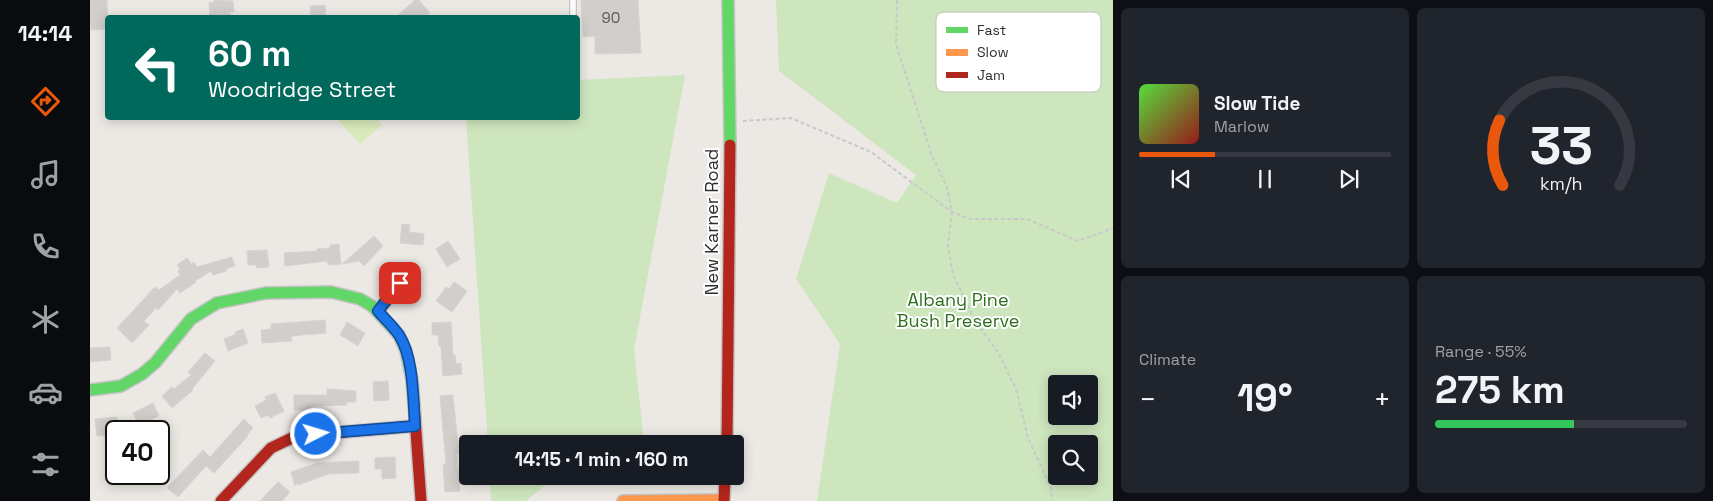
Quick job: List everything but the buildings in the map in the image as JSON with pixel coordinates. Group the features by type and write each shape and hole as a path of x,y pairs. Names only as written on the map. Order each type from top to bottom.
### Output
{"street":[{"name":"New Karner Road","path":"727,435 730,122 728,0"},
{"path":"378,311 400,283"},
{"path":"90,390 121,386 142,374 155,363 191,319 217,303 266,293 331,292 360,299 378,311 399,335 406,351 412,380 421,501"},
{"path":"221,501 265,453 282,441 296,436 415,426"},
{"path":"624,501 724,501 725,485"}],"lane":[{"path":"573,0 573,15"}],"path":[{"path":"896,0 896,44 932,156 947,187 952,212 948,246 953,274 974,319 999,354 1016,389 1028,438 1051,488 1052,501"},
{"path":"730,122 791,118 871,152 952,212 970,219 1027,219 1078,241 1113,228"}],"green space":[{"name":"Albany Pine Bush Preserve","path":"776,0 1113,0 1113,501 817,501 840,344 796,279 829,173 897,203 916,175 779,71"},
{"path":"685,75 634,350 643,435 487,435 466,120 580,120 580,80"},
{"path":"338,120 378,120 382,125 360,144"},
{"path":"490,485 545,485 526,501 491,501"}],"traffic: fast":[{"path":"728,0 730,145"},
{"path":"90,390 121,386 142,374 155,363 191,319 217,303 266,293 331,292 360,299 372,306 399,335 406,351 412,380 414,404"}],"traffic: slow":[{"path":"623,501 724,500"}],"traffic: jam":[{"path":"727,435 730,145"},
{"path":"414,404 421,501"},
{"path":"221,501 271,448 296,436 415,426"},
{"path":"724,501 725,485"}],"route":[{"path":"316,434 415,426 412,380 406,351 399,335 378,311 400,283"}]}
